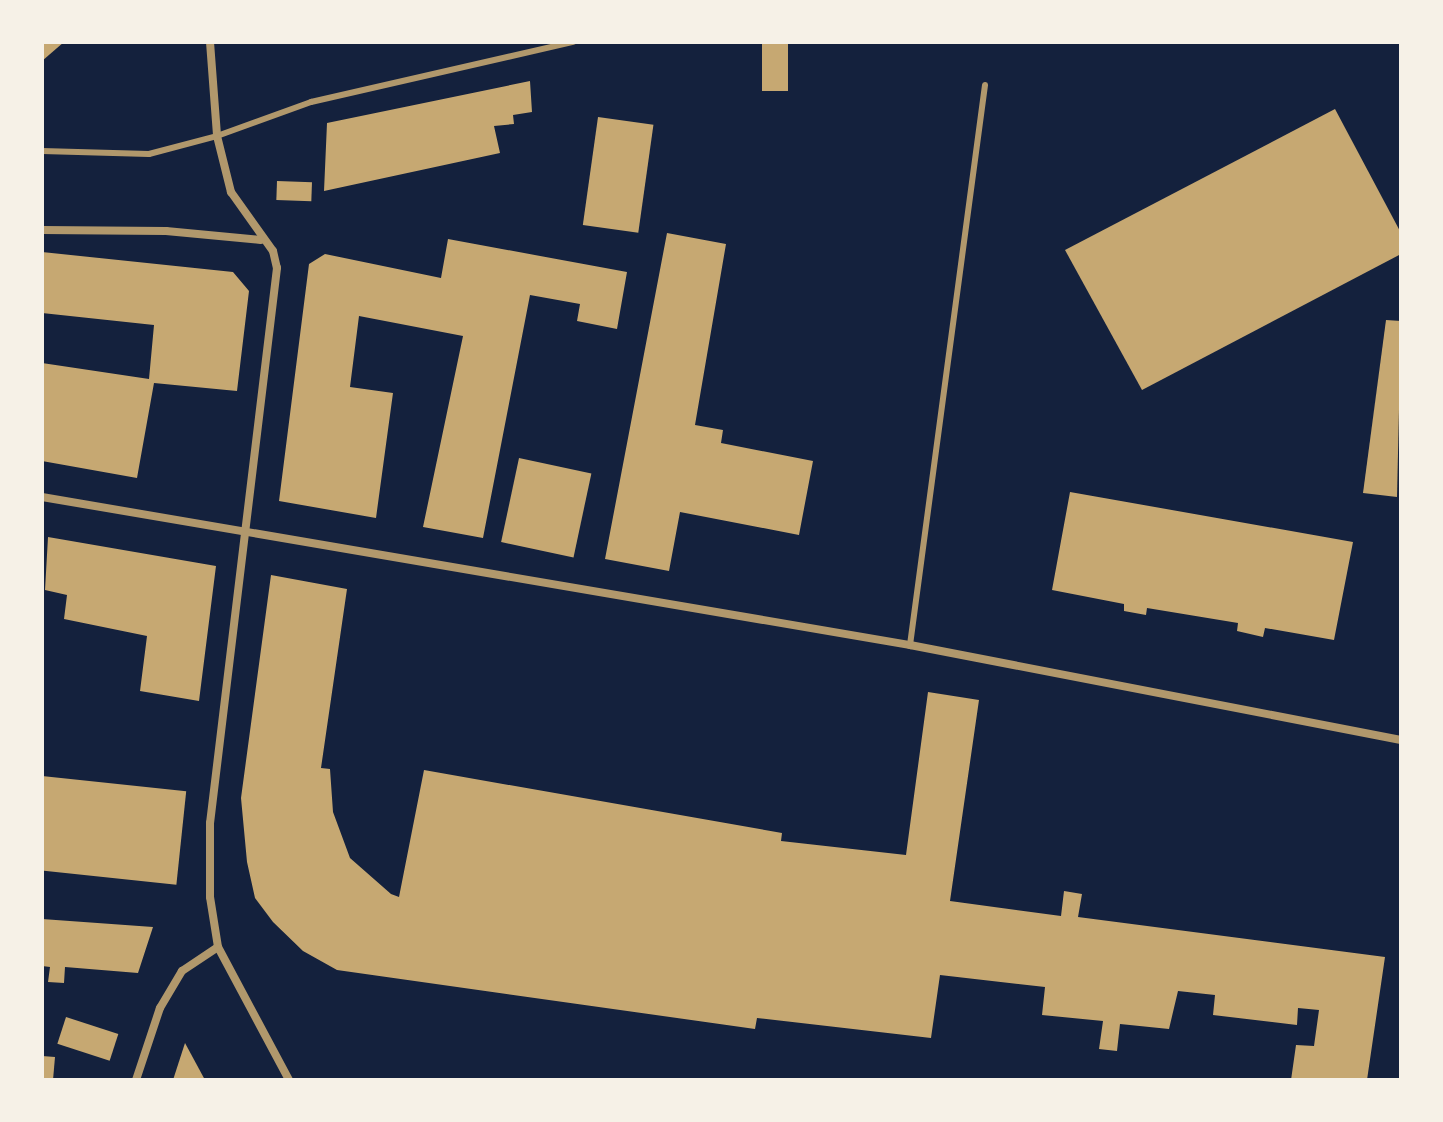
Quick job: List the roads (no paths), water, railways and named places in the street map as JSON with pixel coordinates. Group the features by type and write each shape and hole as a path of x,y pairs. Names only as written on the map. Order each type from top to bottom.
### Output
{"street":[{"path":"210,42 217,136 231,192 261,240 273,251 277,268 210,823 210,897 218,947 289,1080"},
{"path":"42,230 166,231 261,240"},
{"path":"42,497 910,645 1401,740"},
{"path":"136,1080 167,995 182,971 218,947"}],"lane":[{"path":"42,151 149,154 217,136 302,104 573,42"},
{"path":"910,645 985,85"}]}
